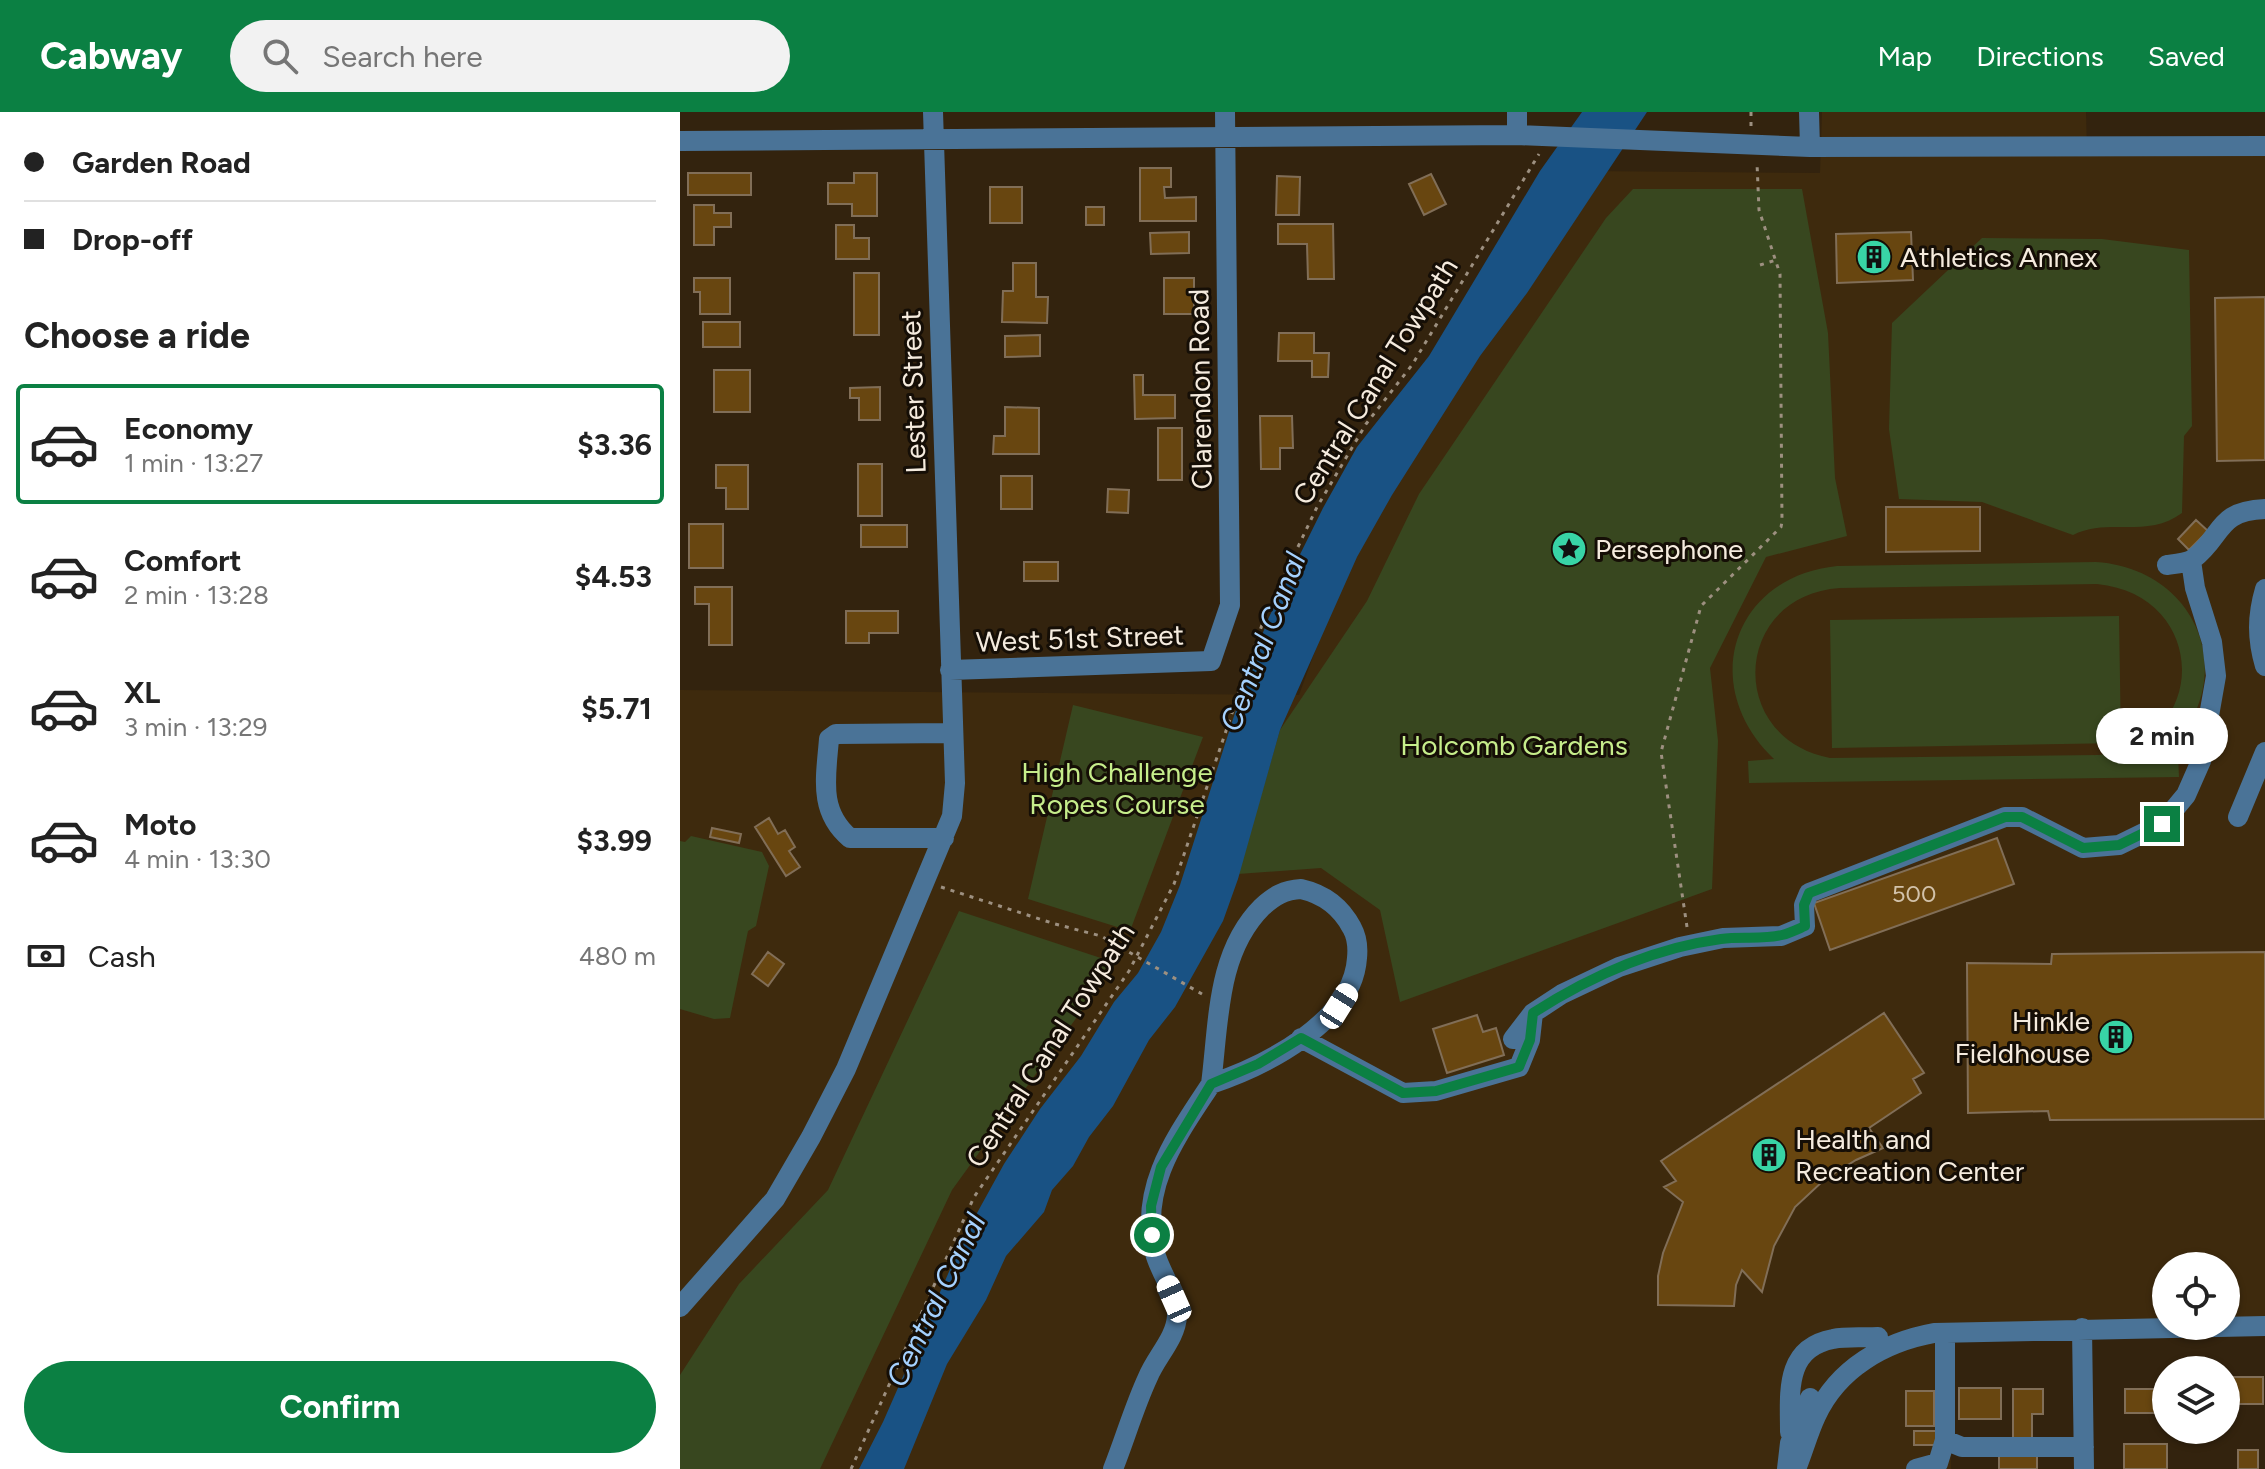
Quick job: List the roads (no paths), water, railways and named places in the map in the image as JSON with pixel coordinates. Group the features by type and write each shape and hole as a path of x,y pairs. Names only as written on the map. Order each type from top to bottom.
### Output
{"street":[{"name":"Lester Street","path":"680,1307 775,1199 804,1150 846,1069 952,816 955,783 933,112"},
{"name":"Clarendon Road","path":"1211,661 1230,605 1225,112"},
{"path":"1517,112 1517,135"},
{"path":"1809,112 1810,147"},
{"path":"680,141 1517,135 1647,143 1810,147 2265,146"},
{"path":"2167,565 2191,561 2226,520 2243,510 2265,509"},
{"path":"1513,1039 1533,1013 1562,994 1619,967 1723,938 1781,936 1805,926 1804,905 1809,893 2005,817 2022,817 2083,848 2119,845 2162,824 2186,795 2201,761 2216,676 2212,642 2195,588 2191,561"},
{"path":"2265,589 2259,610 2258,633 2265,666"},
{"name":"West 51st Street","path":"950,670 1211,661"},
{"path":"944,838 850,838 840,830 827,810 824,791 829,739 836,734 952,733"},
{"path":"2238,817 2265,752"},
{"path":"1113,1469 1148,1377 1177,1322 1175,1302 1153,1243 1154,1188 1165,1158 1211,1084 1224,981 1233,949 1250,920 1281,893 1296,889 1320,894 1341,912 1355,935 1357,952 1354,975 1339,1006 1301,1038 1258,1064 1211,1084"},
{"path":"1301,1038 1403,1093 1436,1091 1519,1067 1530,1040 1533,1013"},
{"path":"1787,1469 1790,1393 1797,1362 1809,1348 1833,1339 1878,1337 1961,1321 1990,1331"},
{"path":"1796,1469 1816,1415 1837,1386 1860,1362 1914,1330 1945,1333 2265,1326"},
{"path":"2082,1328 2084,1469"},
{"path":"1916,1469 1938,1463 1945,1440 1945,1333"},
{"path":"1790,1443 1805,1406 1821,1383 1878,1337"},
{"path":"1945,1440 1962,1447 2084,1447"}],"water":[{"name":"Central Canal","path":"1582,112 1647,112 1527,293 1480,356 1392,495 1357,557 1280,730 1223,921 1175,1007 1149,1040 1113,1106 1089,1137 1073,1166 1052,1190 1044,1212 1006,1256 986,1300 947,1364 904,1469 859,1469 883,1422 966,1233 1004,1164 1040,1109 1081,1056 1114,1002 1138,973 1161,932 1180,885 1250,666 1269,617 1323,508 1357,447 1429,356 1540,171"}],"place":[{"name":"Athletics Annex","path":"1874,257"},
{"name":"Persephone","path":"1569,549"},
{"name":"Hinkle Fieldhouse","path":"2116,1037"},
{"name":"Health and Recreation Center","path":"1769,1155"}],"park label":[{"name":"Holcomb Gardens","path":"1514,745"},
{"name":"High Challenge Ropes Course","path":"1117,788"}]}
